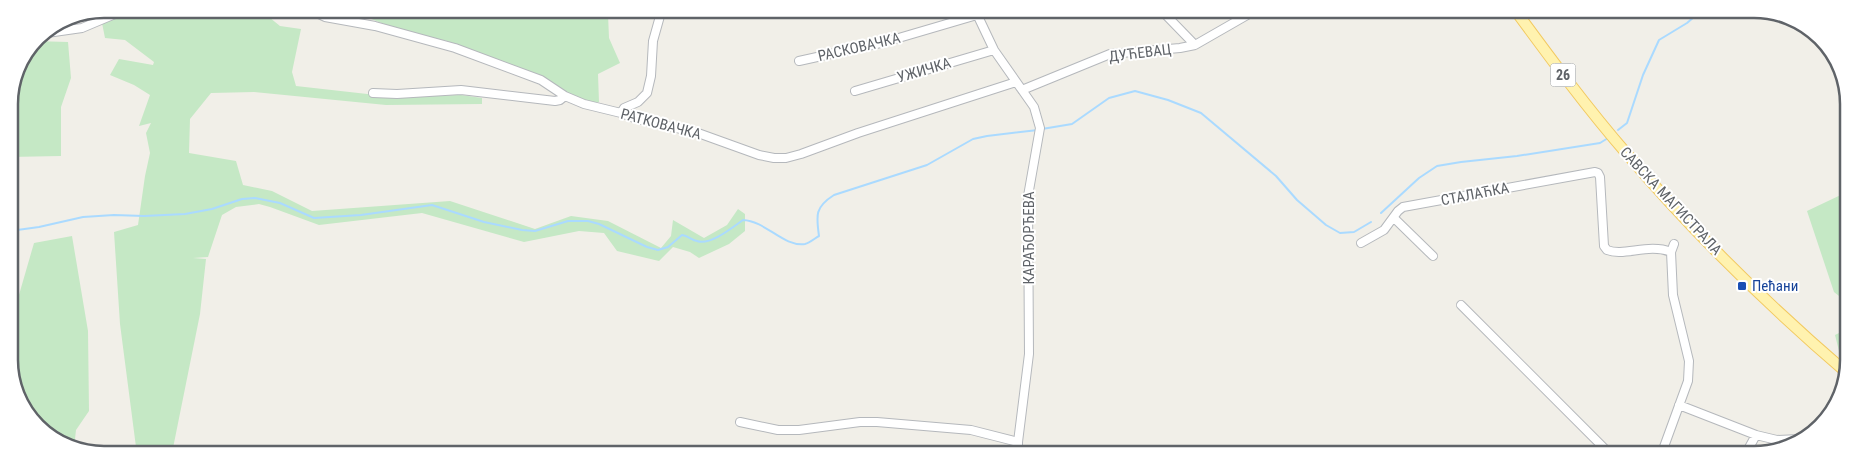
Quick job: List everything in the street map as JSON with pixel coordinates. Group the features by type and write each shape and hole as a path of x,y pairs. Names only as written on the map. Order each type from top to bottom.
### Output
{"main road":[{"name":"САВСКА МАГИСТРАЛА","path":"1521,18 1606,130 1665,198 1775,309 1840,366"}],"street":[{"path":"57,32 82,28 106,18"},
{"name":"РАТКОВАЧКА","path":"335,18 375,26 455,48 534,77 565,96 584,104 698,133 759,155 774,158 786,158 801,154 874,127 1016,82"},
{"path":"621,113 624,108 638,102 647,92 651,76 653,41 659,18"},
{"name":"РАСКОВАЧКА","path":"799,61 885,42 958,18"},
{"name":"КАРАЂОРЂЕВА","path":"979,18 994,50 1034,107 1040,132 1028,196 1029,354 1018,446"},
{"path":"1169,18 1195,45"},
{"name":"ДУЋЕВАЦ","path":"1022,90 1110,54 1195,45 1242,18"},
{"name":"УЖИЧКА","path":"855,91 994,50"},
{"path":"373,93 397,94 461,90 555,100 560,100 565,96"},
{"name":"СТАЛАЋКА","path":"1360,243 1384,230 1403,207 1595,172 1598,173 1600,177 1604,246 1607,250 1619,252 1673,248 1672,295 1689,361 1688,381 1679,406"},
{"path":"1394,218 1433,256"},
{"path":"1461,305 1601,446"},
{"path":"1664,446 1679,406 1756,435 1777,440 1788,440"},
{"path":"740,422 778,430 812,429 860,422 896,424 971,430 1018,442"},
{"path":"1750,446 1756,435"}],"green space":[{"path":"111,18 270,18 280,26 301,29 292,72 296,86 394,97 461,95 482,98 482,104 386,105 254,92 211,93 190,119 189,153 236,161 243,185 272,191 312,211 450,201 535,229 571,216 608,221 661,248 671,236 673,220 704,238 727,225 738,209 745,214 745,231 729,244 699,258 690,252 673,247 659,261 617,251 604,233 579,231 524,242 422,213 319,225 259,204 236,207 222,215 208,257 193,258 206,259 200,314 173,446 136,446 120,324 114,232 138,225 150,153 146,133 151,123 139,126 150,95 134,85 110,75 119,59 153,65 154,62 125,40 105,38 102,23"},
{"path":"369,18 608,18 609,38 620,63 598,74 599,102 594,103 578,98 517,67 447,41 400,30"},
{"path":"45,41 68,42 71,78 61,107 61,156 18,157 19,87 24,70 32,56"},
{"path":"1840,195 1840,297 1834,292 1807,211"},
{"path":"72,236 88,331 89,411 76,430 75,442 65,438 43,421 26,399 19,377 18,298 34,243"},
{"path":"1840,332 1840,352 1839,351 1835,335"}],"waterway":[{"path":"1618,130 1627,123 1643,75 1659,40 1693,18"},
{"path":"1042,129 1072,124 1109,98 1135,91 1168,100 1201,113 1276,176 1297,200 1326,225 1340,233 1354,232 1371,222"},
{"path":"18,230 83,217 185,214 212,209 242,199 255,198 280,203 314,218 361,215 432,205 484,222 522,230 535,231 568,221 588,221 658,250 668,247 682,235 697,241 708,241 721,235 743,220 751,221 789,242 805,244 819,236 818,212 823,204 834,195 927,165 973,139 1038,130"},
{"path":"1381,213 1419,178 1437,166 1600,143 1608,138"}],"place":[{"name":"Пећани","path":"1742,286"}]}
